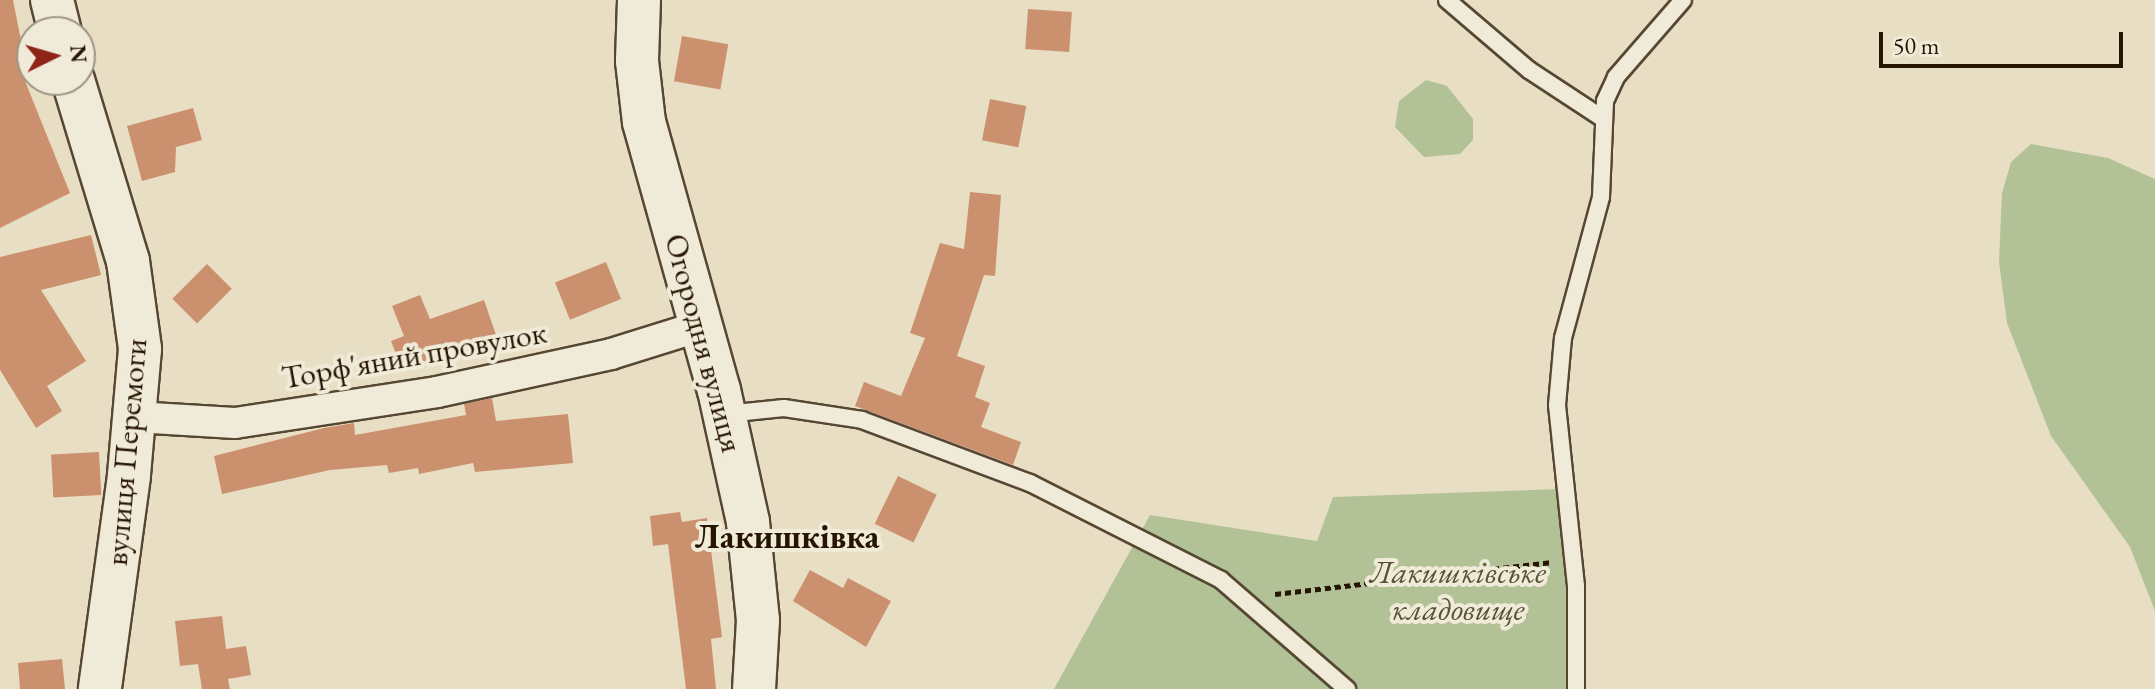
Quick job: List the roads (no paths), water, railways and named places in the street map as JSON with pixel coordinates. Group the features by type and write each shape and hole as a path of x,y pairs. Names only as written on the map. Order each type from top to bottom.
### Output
{"street":[{"name":"Огородня вулиця","path":"639,0 644,122 725,414 754,563 758,620 754,689"},
{"name":"вулиця Перемоги","path":"78,96 134,290 140,349 135,417 100,689"},
{"name":"Торф'яний провулок","path":"135,417 235,423 452,389 611,354 701,326"}],"lane":[{"path":"1447,0 1529,70 1602,118"},
{"path":"1576,689 1573,548 1558,375 1601,197 1602,118 1616,77 1683,0"},
{"path":"725,414 784,408 876,424 1073,502 1191,563 1242,596 1347,689"}],"district":[{"name":"Лакишківка","path":"787,537"}],"park label":[{"name":"Лакишківське кладовище","path":"1458,592"}]}
